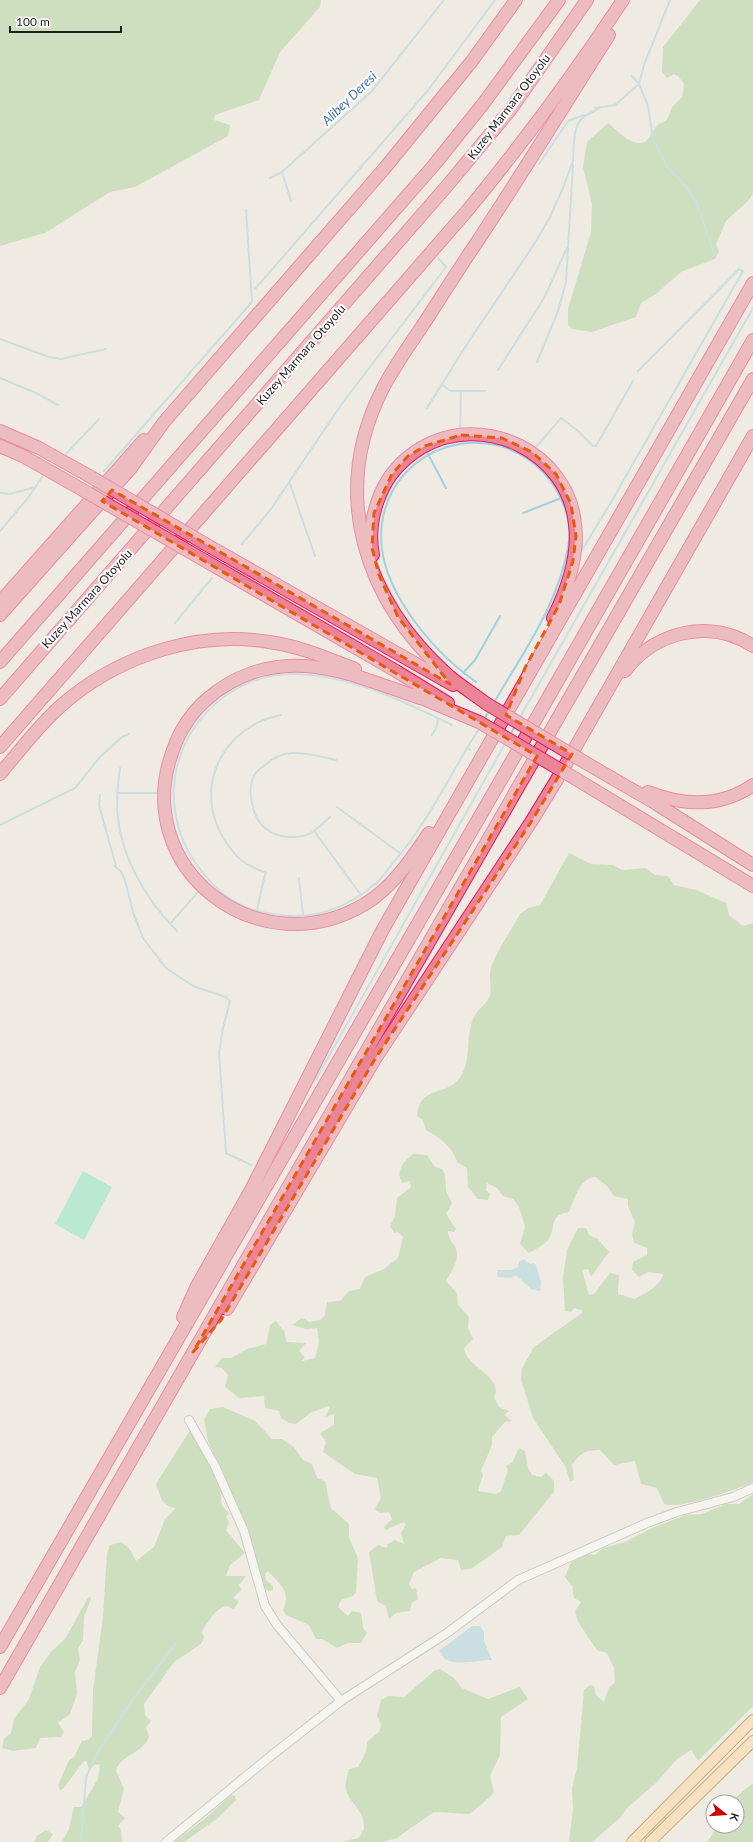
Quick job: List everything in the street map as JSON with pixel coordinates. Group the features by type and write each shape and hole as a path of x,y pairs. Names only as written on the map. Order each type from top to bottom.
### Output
{"highway":[{"path":"0,615 131,468 164,422 384,169 472,61 516,0"},
{"name":"Kuzey Marmara Otoyolu","path":"0,662 434,165 487,98 559,0"},
{"name":"Kuzey Marmara Otoyolu","path":"0,700 446,187 511,108 587,0"},
{"path":"0,747 468,211 529,135 623,0"},
{"path":"488,704 455,681 439,666 413,638 387,602 369,563 359,517 357,487 361,457 368,426 383,389 401,357 509,194 632,0"},
{"path":"170,1352 197,1286 251,1190 375,944 753,283"},
{"path":"0,1647 753,340"},
{"path":"0,1688 753,379"},
{"path":"0,602 137,446 164,422"},
{"path":"0,431 39,448 91,477 440,679 488,704 618,781 753,865"},
{"path":"398,617 378,574 372,548 374,513 383,488 392,474 408,456 443,438 457,435 478,434 493,436 519,444 532,452 550,467 561,482 574,515 576,536 573,561 564,592 554,616 525,668 519,682 514,701"},
{"path":"193,1352 221,1320 276,1230 371,1065 531,822 586,730 753,436"},
{"path":"0,446 23,456 396,671 753,886"},
{"path":"586,730 602,710 629,665 646,650 666,638 686,632 716,631 736,636 753,646"},
{"path":"0,774 49,717 69,699 96,679 127,662 157,651 188,644 238,639 268,641 300,649 380,679 420,698 479,722"},
{"path":"420,698 352,675 305,666 285,665 251,673 233,681 216,692 199,706 176,740 166,775 163,796 165,813 177,852 186,867 208,892 242,914 258,920 285,925 302,925 327,920 350,912 366,903 389,884 418,848 457,790 471,775"},
{"path":"618,781 663,798 697,803 724,799 742,792 753,785"}],"main road":[{"path":"632,1842 753,1720"},
{"path":"650,1842 753,1741"}],"street":[{"path":"188,1420 215,1466 244,1531 260,1592 272,1618 341,1701"},
{"path":"166,1842 272,1755 341,1701 447,1633 518,1580 648,1523 677,1512 733,1496 753,1488"}],"highlighted area":[{"path":"461,435 502,438 532,452 556,474 571,504 576,536 573,561 559,605 525,668 506,715 572,754 531,822 375,1059 221,1320 193,1352 537,756 102,501 112,490 450,684 398,617 379,575 372,548 374,513 392,474 408,456 425,446"}],"green space":[{"path":"0,0 321,0 320,7 280,52 259,100 215,115 214,120 230,125 228,136 135,187 110,192 45,233 0,246"},
{"path":"700,0 753,0 753,193 749,200 726,221 716,244 719,252 715,259 681,272 656,294 641,303 636,317 592,332 572,329 568,325 568,309 591,232 592,204 583,167 587,142 608,123 621,135 632,141 638,143 643,142 648,139 656,127 667,120 672,107 682,97 684,84 678,76 674,74 667,78 662,72 663,47"},
{"path":"569,853 591,864 613,865 622,870 646,868 655,875 668,876 674,885 696,890 726,903 729,915 743,926 753,923 753,1483 695,1502 672,1505 664,1504 657,1488 641,1484 635,1461 614,1465 600,1450 584,1453 578,1458 572,1465 574,1480 570,1481 565,1466 533,1418 521,1379 522,1368 534,1347 582,1313 582,1310 574,1308 571,1312 565,1311 563,1277 567,1250 578,1228 586,1228 589,1235 598,1239 609,1252 591,1277 588,1269 582,1270 589,1295 594,1294 610,1273 619,1275 618,1294 635,1299 656,1286 662,1278 663,1274 648,1272 639,1277 632,1270 633,1262 647,1255 647,1248 634,1243 632,1234 635,1222 628,1206 628,1199 614,1196 607,1186 595,1177 589,1179 581,1186 575,1196 569,1212 558,1216 554,1222 551,1235 548,1240 529,1253 520,1244 525,1227 519,1207 513,1199 503,1196 497,1188 487,1183 486,1190 490,1194 488,1200 478,1199 468,1187 467,1168 457,1162 452,1151 445,1143 426,1130 423,1120 417,1116 419,1106 423,1099 449,1087 461,1076 468,1054 471,1024 475,1014 489,998 491,987 490,972 497,954 520,914 528,908 540,905"},
{"path":"413,1154 427,1155 435,1167 442,1169 445,1174 446,1191 452,1203 446,1214 456,1229 454,1232 448,1231 448,1233 457,1255 455,1264 446,1281 457,1293 458,1305 469,1317 468,1328 473,1339 464,1348 472,1363 485,1373 494,1383 496,1391 494,1397 499,1407 509,1411 504,1415 512,1421 505,1422 492,1437 492,1445 481,1471 483,1475 478,1491 496,1494 501,1491 508,1470 506,1466 512,1463 519,1448 525,1451 528,1468 532,1475 541,1477 546,1473 554,1481 554,1492 519,1535 506,1536 502,1547 471,1569 461,1570 458,1560 441,1558 414,1572 409,1584 412,1589 416,1588 418,1599 412,1603 410,1611 396,1613 389,1619 386,1606 377,1601 369,1552 378,1545 387,1548 388,1544 395,1540 404,1544 401,1533 406,1524 404,1522 385,1530 384,1527 392,1519 389,1512 380,1513 375,1509 381,1498 377,1478 355,1474 323,1452 326,1442 320,1433 334,1425 334,1414 325,1417 330,1408 328,1406 310,1413 296,1424 289,1423 281,1418 279,1411 265,1408 264,1396 239,1398 225,1387 228,1375 222,1368 215,1367 222,1358 231,1358 247,1349 266,1344 270,1325 276,1321 284,1331 287,1342 306,1343 299,1351 305,1357 302,1361 315,1358 319,1342 317,1328 306,1329 292,1325 302,1318 310,1322 320,1320 325,1315 327,1302 340,1301 349,1291 360,1289 365,1277 384,1269 398,1258 403,1237 398,1232 394,1233 390,1226 395,1216 397,1198 411,1187 410,1181 402,1183 400,1178 400,1170 404,1163"},
{"path":"83,1171 112,1187 84,1240 55,1224"},
{"path":"223,1407 255,1421 272,1439 282,1439 294,1447 303,1460 312,1464 317,1478 325,1481 331,1508 349,1524 349,1538 358,1558 356,1592 353,1596 341,1600 338,1607 348,1616 352,1611 361,1613 363,1628 367,1633 361,1643 348,1643 337,1648 322,1639 316,1639 309,1625 286,1615 283,1610 286,1598 285,1593 280,1584 268,1571 265,1574 266,1580 273,1586 273,1590 268,1591 264,1587 245,1523 208,1441 204,1419 210,1409"},
{"path":"190,1430 213,1465 219,1487 223,1490 221,1503 229,1513 226,1517 229,1522 226,1530 245,1553 230,1565 226,1576 246,1576 239,1585 241,1590 233,1598 238,1600 238,1603 234,1609 226,1606 215,1613 202,1631 204,1638 201,1644 174,1662 144,1704 145,1715 151,1721 146,1727 149,1737 142,1747 122,1761 116,1770 124,1789 118,1812 125,1818 118,1826 121,1829 122,1842 62,1842 69,1829 74,1807 81,1807 98,1779 100,1764 94,1765 89,1771 87,1762 84,1761 63,1789 60,1790 58,1785 69,1760 74,1757 82,1741 88,1740 92,1736 93,1690 103,1617 107,1553 110,1545 121,1542 129,1548 136,1561 154,1547 165,1519 176,1508 164,1503 156,1484"},
{"path":"753,1494 753,1706 698,1761 691,1750 677,1759 656,1783 627,1808 621,1817 592,1842 569,1842 573,1808 572,1789 577,1768 584,1690 590,1685 594,1686 596,1695 604,1702 609,1687 615,1682 614,1668 607,1653 597,1650 578,1622 575,1611 581,1602 574,1598 572,1586 565,1577 571,1562 587,1554 595,1555 603,1548 625,1542 652,1528 686,1515 702,1514 726,1504 739,1504"},
{"path":"89,1596 91,1599 84,1617 83,1640 78,1649 80,1660 75,1672 77,1694 70,1714 58,1723 64,1732 61,1737 40,1738 36,1748 13,1751 2,1748 4,1739 11,1733 14,1719 29,1699 40,1667 51,1652 65,1639"},
{"path":"440,1669 454,1678 462,1688 488,1699 520,1687 528,1699 501,1717 500,1755 490,1776 494,1792 470,1814 434,1812 397,1838 383,1842 340,1842 359,1838 364,1829 362,1816 347,1793 346,1784 349,1769 358,1767 366,1752 367,1742 379,1732 381,1725 377,1716 381,1700 389,1696 404,1697 434,1671"},
{"path":"753,1783 753,1842 707,1842 712,1834 745,1834 745,1794 740,1794"},
{"path":"231,1795 235,1796 236,1800 218,1818 184,1842 174,1842 208,1816"},
{"path":"46,1830 53,1834 48,1842 34,1842 37,1836"}],"water":[{"path":"524,1259 530,1264 534,1263 536,1265 541,1282 540,1291 531,1289 516,1275 511,1278 498,1277 498,1270 511,1270 518,1267 519,1262"},
{"path":"472,1626 480,1626 484,1632 484,1641 492,1660 456,1662 445,1659 439,1651"}],"waterway":[{"name":"Alibey Deresi","path":"270,178 282,172 372,91 444,0"},
{"path":"255,289 429,89 495,0"},
{"path":"595,108 615,105 639,84 644,65 670,0"},
{"path":"632,76 639,84 648,106 653,139 668,168 684,184 696,201 715,256"},
{"path":"573,161 574,136 578,124 585,116 600,108"},
{"path":"539,164 568,121 584,115"},
{"path":"427,408 467,344 533,246 550,217 573,161"},
{"path":"537,362 558,311 566,282 573,165"},
{"path":"282,172 291,201"},
{"path":"104,471 252,302 246,210"},
{"path":"498,370 544,298 567,248"},
{"path":"242,544 271,509 341,405 446,267 438,258"},
{"path":"582,550 610,504 743,271 739,269 638,371"},
{"path":"519,719 753,308"},
{"path":"0,339 49,357 61,359 106,349"},
{"path":"0,378 36,393 58,405"},
{"path":"536,447 561,418 578,431 593,446 596,446 633,381"},
{"path":"442,385 451,391 485,391"},
{"path":"460,429 461,392"},
{"path":"66,454 99,419"},
{"path":"476,682 441,652 409,613 396,591 387,569 382,546 382,523 390,496 404,474 424,458 447,447 472,443 497,445 522,455 544,473 560,496 569,523 569,542 558,585 539,626 493,704"},
{"path":"428,454 446,488"},
{"path":"0,531 28,498 42,477"},
{"path":"290,484 315,556"},
{"path":"571,486 577,501 580,517 582,549"},
{"path":"0,493 10,494 36,487"},
{"path":"523,513 561,498"},
{"path":"175,623 212,578"},
{"path":"463,673 475,660 500,616"},
{"path":"452,725 416,707 377,691 336,679 287,674 259,679 241,686 225,696 205,714 190,734 180,756 175,780 174,804 179,828 188,851 211,883 226,896 247,908 278,915 305,916 318,914 342,906 378,882 404,850 424,822 467,748"},
{"path":"484,719 489,711"},
{"path":"266,873 241,860 232,850 224,839 215,819 211,799 213,780 219,762 229,745 243,732 261,721 281,715"},
{"path":"432,735 437,726 438,718"},
{"path":"510,735 515,726"},
{"path":"470,750 467,748 480,727"},
{"path":"0,825 75,788 100,757 122,737 129,734"},
{"path":"315,1081 506,742"},
{"path":"330,817 314,831 303,836 290,837 270,832 260,823 254,810 251,787 255,774 270,761 284,754 302,753 336,760"},
{"path":"120,768 117,807 119,825 128,858 144,890 154,905 177,931"},
{"path":"117,793 157,793"},
{"path":"100,795 99,805 116,866"},
{"path":"337,807 401,854"},
{"path":"314,831 361,895"},
{"path":"114,866 121,871 125,880 133,912 143,938 166,968 193,986 226,997 230,1001 219,1052 226,1153 251,1165"},
{"path":"257,910 265,874"},
{"path":"299,878 303,915"},
{"path":"170,924 198,892"},
{"path":"81,1842 86,1777 98,1752 133,1699 177,1642"}]}
